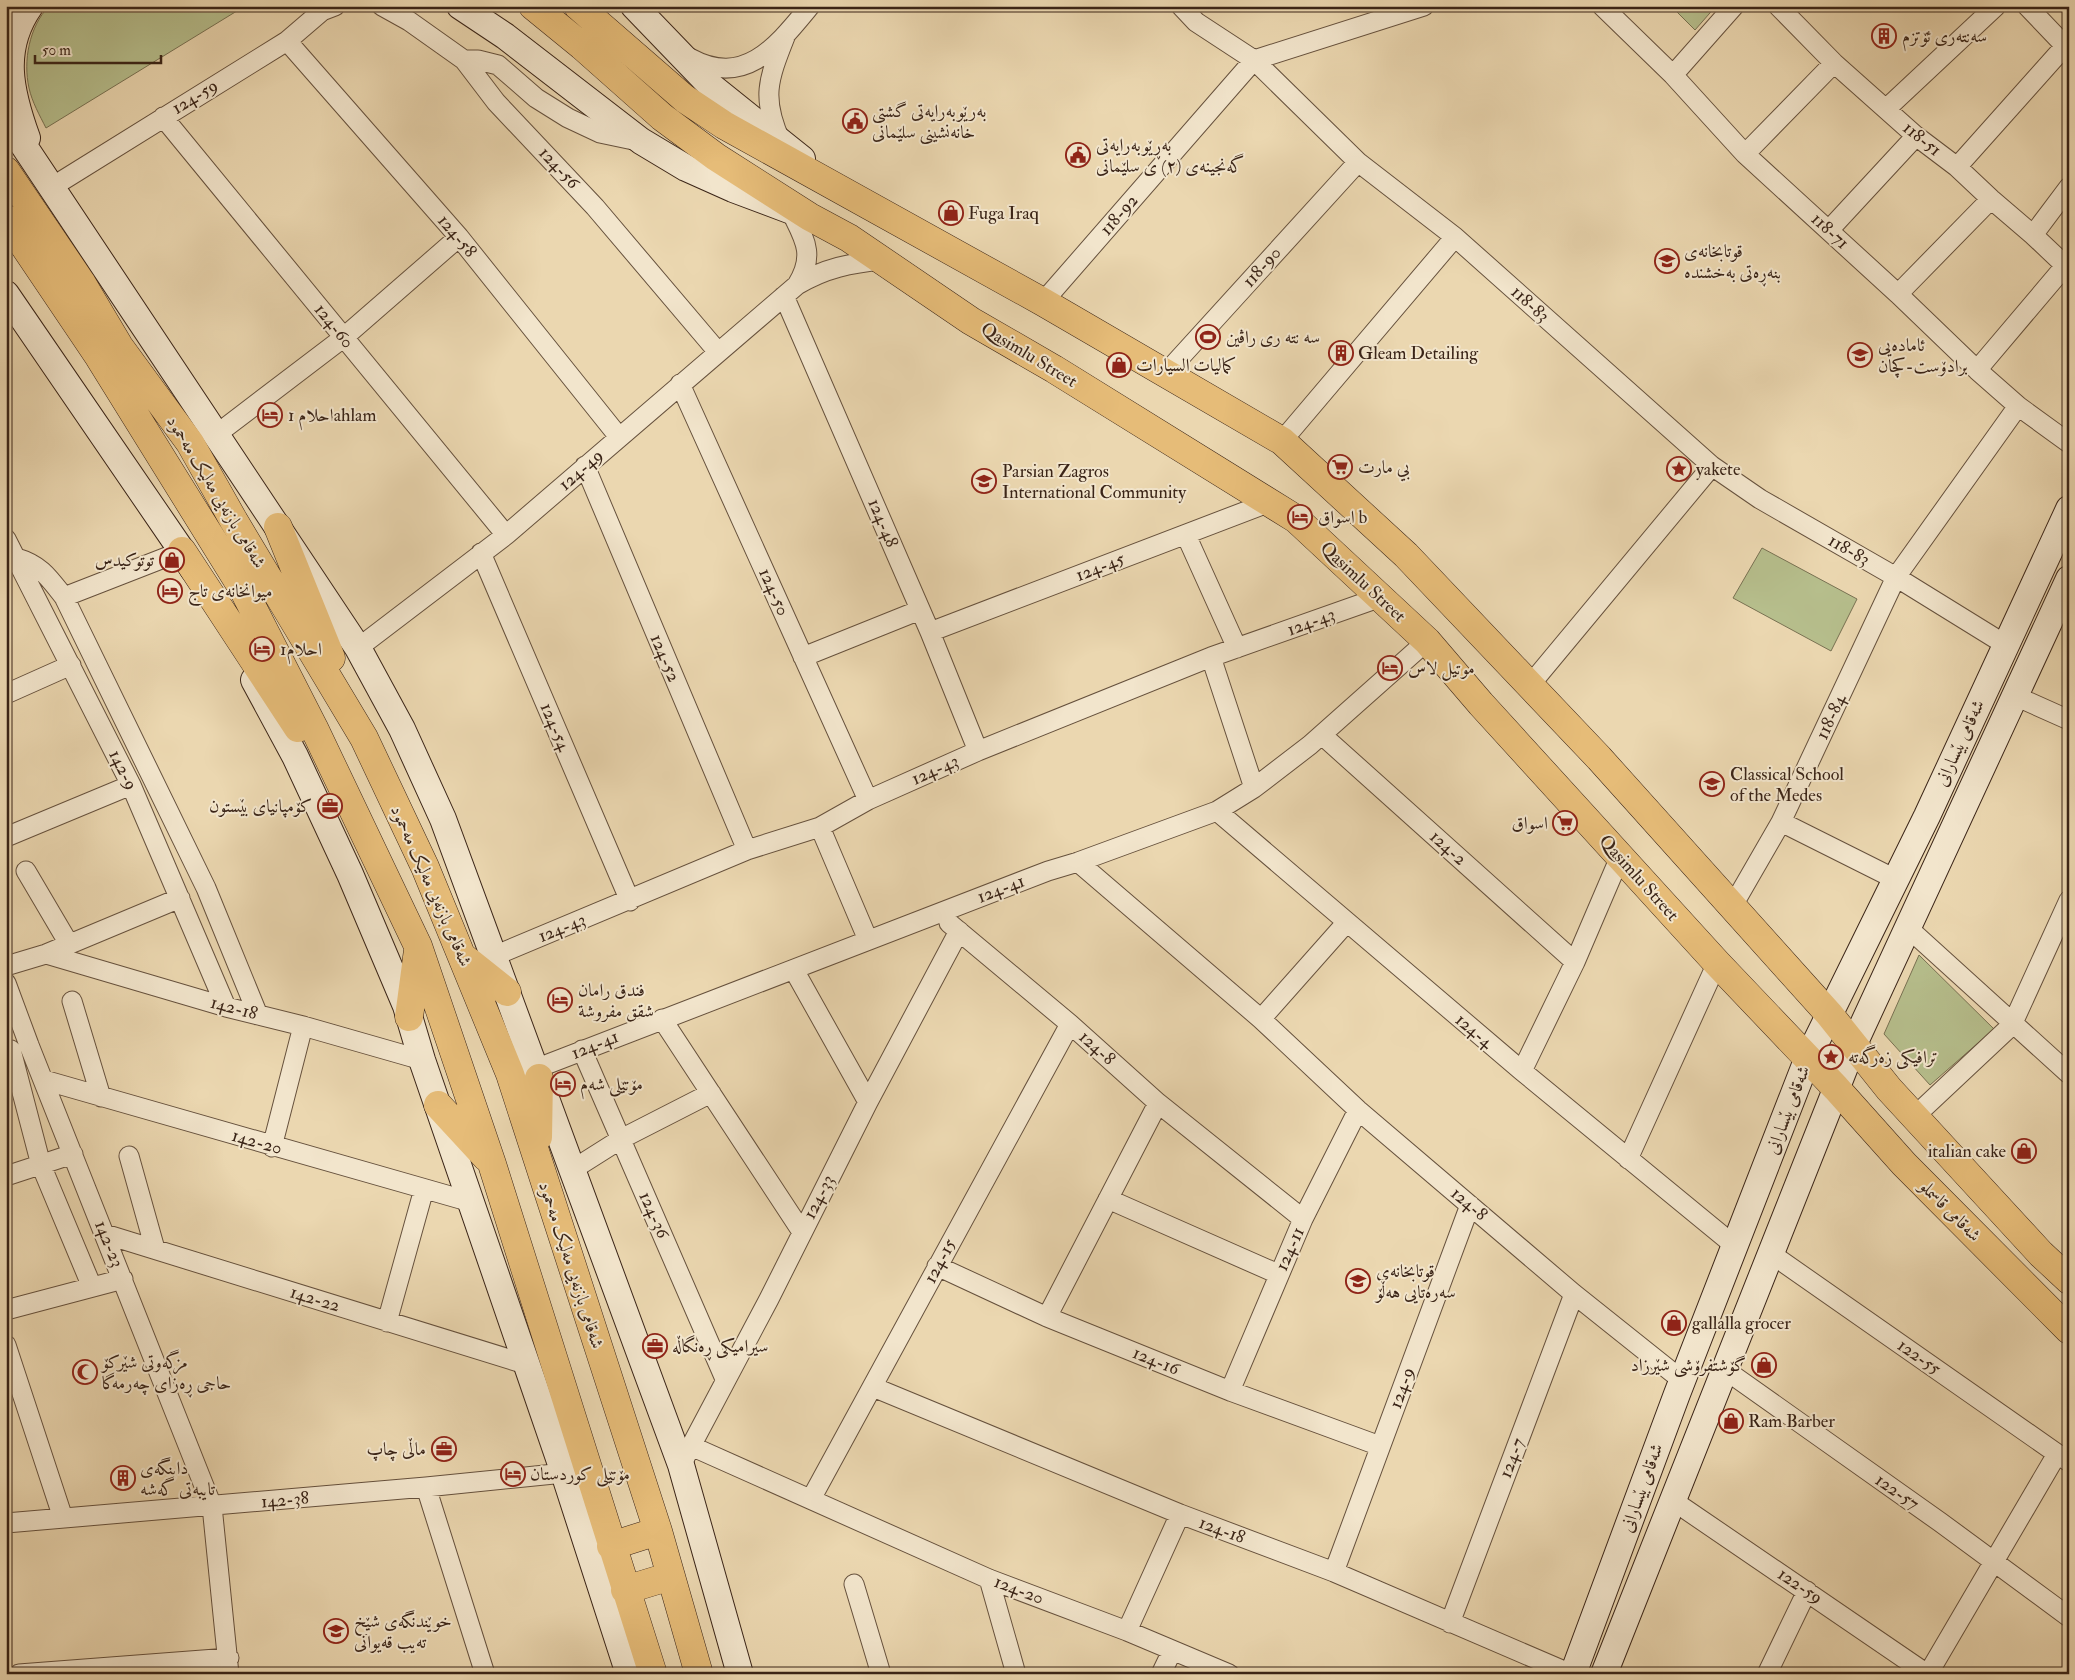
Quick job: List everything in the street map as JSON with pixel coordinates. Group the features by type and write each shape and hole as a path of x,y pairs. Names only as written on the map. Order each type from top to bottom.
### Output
{"main road":[{"path":"30,6 15,35 12,51 11,82 17,111 35,162"},
{"path":"460,6 505,36 641,141 694,172 733,190 795,210"},
{"name":"Qasimlu Street","path":"533,6 582,46 662,118 708,152 795,210 849,238 972,321 1054,369 1296,519 1427,641 1481,704 1717,964 1836,1088"},
{"path":"578,6 685,99 724,125 847,195 1043,302 1282,441 1406,555 1530,685 1599,758 1854,1044"},
{"path":"634,6 730,102 847,195"},
{"path":"6,119 358,648 402,729 443,819 572,1170 686,1456 740,1674"},
{"name":"شەقامی بازنەیی مەلیک مەحمود","path":"6,171 81,282 109,352 280,658 418,946 492,1164 611,1546 653,1674"},
{"name":"شەقامی بازنەیی مەلیک مەحمود","path":"6,219 109,352 190,443 234,522 364,738 425,867 510,1074 658,1531 699,1674"},
{"path":"6,294 182,551 358,819"},
{"name":"شەقامی بێسارانی","path":"1572,1674 1683,1381 1808,1060 1927,816 2069,509"},
{"path":"278,527 364,738"},
{"path":"182,551 295,756 350,874 406,1006 422,1060 564,1474 629,1674"},
{"name":"شەقامی بێسارانی","path":"1604,1674 1854,1044 2069,579"},
{"path":"1927,816 1953,828"},
{"path":"409,1017 418,946"},
{"path":"462,957 507,992"},
{"name":"شەقامی قاسملو","path":"1854,1044 1889,1089 2041,1254 2069,1280"},
{"path":"537,1074 537,1161"},
{"name":"شەقامی قاسملو","path":"1836,1088 1904,1164 2069,1330"},
{"path":"438,1105 492,1164"},
{"path":"611,1546 658,1531"},
{"path":"625,1590 671,1576"}],"street":[{"name":"124-59","path":"52,187 287,41 322,11 335,6"},
{"name":"124-56","path":"382,6 409,21 464,60 496,102 595,207 718,352"},
{"path":"678,52 712,68 728,70 744,66 758,58 785,36 810,6"},
{"name":"118-83","path":"1181,6 1196,22 1254,60 1358,162 1454,237 1712,466 1760,499 1896,577 2006,645"},
{"path":"1254,60 1424,6"},
{"name":"118-71","path":"1602,6 1672,75 1745,154 1898,294 1977,370 2018,406 2069,443"},
{"path":"1672,75 1734,6"},
{"name":"118-51","path":"1778,6 1834,63 1916,136 1958,168 2067,268"},
{"path":"1886,109 1996,6"},
{"path":"1958,168 2067,48 2027,6"},
{"path":"782,143 770,112 768,87 785,36"},
{"name":"124-58","path":"287,41 458,237 619,437"},
{"path":"464,60 478,60 498,65 536,98 568,118 600,133 641,141"},
{"name":"118-92","path":"1043,302 1254,60"},
{"path":"1745,154 1834,63"},
{"name":"124-60","path":"163,117 506,535"},
{"path":"1829,230 1916,136"},
{"name":"118-90","path":"1166,373 1358,162"},
{"path":"2033,235 2069,188"},
{"path":"1898,294 1990,199"},
{"path":"791,290 807,267 808,254 795,210"},
{"path":"217,434 343,338 458,237"},
{"path":"1282,441 1454,237"},
{"path":"791,290 817,274 838,266 883,260"},
{"path":"1977,370 2067,268"},
{"name":"124-49","path":"358,648 506,535 791,290"},
{"name":"124-48","path":"791,290 978,751"},
{"name":"124-50","path":"680,384 868,800"},
{"name":"118-84","path":"1732,907 1781,822 1896,577 2018,406"},
{"name":"124-52","path":"585,466 747,850"},
{"path":"1530,685 1712,466"},
{"name":"124-45","path":"930,632 1270,502"},
{"path":"1186,535 1237,648"},
{"name":"142-9","path":"6,539 12,560 71,665 131,785 226,1007"},
{"path":"64,597 182,551"},
{"name":"124-54","path":"481,553 630,900"},
{"path":"12,560 31,562 42,570 64,597 206,888 258,1015"},
{"name":"124-43","path":"494,956 747,850 820,827 868,800 978,751 1211,657 1381,597"},
{"path":"803,657 920,610"},
{"name":"124-41","path":"537,1074 582,1050 662,1019 794,970 1048,871 1078,862 1217,811 1254,788 1322,735 1427,641"},
{"path":"1211,657 1254,788"},
{"path":"6,694 71,665"},
{"path":"2014,695 2069,720"},
{"name":"124-2","path":"1322,735 1575,962"},
{"path":"6,837 131,785"},
{"name":"124-4","path":"1217,811 1522,1071 1735,1246"},
{"path":"1781,822 1895,879"},
{"path":"820,827 868,940"},
{"path":"1522,1071 1575,962 1620,857"},
{"name":"124-8","path":"1078,862 1261,1019 1358,1110 1574,1294 1683,1381"},
{"path":"26,871 69,944"},
{"path":"6,966 46,954 180,898"},
{"path":"1915,1116 2012,1024 2069,900"},
{"name":"124-8","path":"939,913 1070,1024 1158,1102 1303,1218"},
{"path":"1261,1019 1347,922"},
{"path":"1907,927 2069,1074"},
{"name":"124-33","path":"686,1456 769,1299 868,1102 959,931"},
{"name":"142-18","path":"46,954 226,1007 303,1026 422,1060"},
{"path":"1628,1159 1717,964"},
{"path":"794,970 868,1102"},
{"name":"142-23","path":"6,982 29,1045 212,1506 229,1666"},
{"path":"72,1001 101,1097"},
{"path":"662,1019 802,1232"},
{"name":"124-15","path":"811,1499 873,1387 936,1266 1070,1024"},
{"path":"272,1147 303,1026"},
{"path":"29,1045 8,1050 41,1165 92,1287"},
{"name":"124-36","path":"582,1050 726,1379"},
{"name":"142-20","path":"44,1080 272,1147 472,1202"},
{"path":"572,1170 621,1138 711,1094"},
{"path":"1048,1316 1158,1102"},
{"name":"124-11","path":"1230,1391 1303,1218 1358,1110"},
{"path":"6,1176 73,1154"},
{"path":"129,1156 155,1249"},
{"path":"387,1322 424,1188"},
{"path":"1108,1198 1278,1274"},
{"name":"124-9","path":"1334,1572 1470,1204"},
{"name":"142-22","path":"105,1234 526,1364"},
{"name":"122-55","path":"1770,1253 2063,1458"},
{"name":"124-16","path":"936,1266 1048,1316 1230,1391 1380,1446"},
{"path":"6,1310 123,1279"},
{"name":"124-7","path":"1450,1623 1574,1294"},
{"path":"6,1344 63,1518"},
{"name":"122-57","path":"1724,1369 1994,1562 2069,1618"},
{"name":"124-18","path":"873,1387 1180,1514 1334,1572 1572,1674"},
{"name":"124-20","path":"686,1456 811,1499 988,1579 1126,1631 1229,1674"},
{"path":"1928,1674 1994,1562 2063,1458"},
{"name":"142-38","path":"6,1523 564,1474"},
{"path":"426,1487 485,1674"},
{"name":"122-59","path":"1672,1500 1928,1674"},
{"path":"1126,1631 1180,1514"},
{"path":"988,1579 1016,1674"},
{"path":"854,1584 881,1674"},
{"path":"1767,1674 1807,1591"},
{"path":"1161,1674 1172,1651"},
{"path":"19,1674 229,1666"}],"green space":[{"path":"49,6 245,6 46,128 30,93 27,78 27,56 32,34 42,14"},
{"path":"1671,6 1716,6 1695,30"},
{"path":"1762,548 1857,599 1831,651 1733,598"},
{"path":"1919,955 1994,1029 1930,1085 1884,1034"}],"place":[{"name":"سەنتەری ئۆتزم","path":"1884,36"},
{"name":"بەرێوبەرایەتی گشتی خانەنشینی سلێمانی","path":"855,121"},
{"name":"بەڕێوبەرایەتی گەنجینەی (۲) ی سلێمانی","path":"1078,155"},
{"name":"Fuga Iraq","path":"951,213"},
{"name":"قوتابخانەی بنەڕەتی بەخشندە","path":"1667,261"},
{"name":"سه نته رى راڤين","path":"1208,337"},
{"name":"Gleam Detailing","path":"1341,353"},
{"name":"ئامادەیی برادۆست-کچان","path":"1860,355"},
{"name":"كماليات السيارات","path":"1119,365"},
{"name":"احلام 1ahlam","path":"270,415"},
{"name":"بي مارت","path":"1340,467"},
{"name":"yakete","path":"1679,469"},
{"name":"Parsian Zagros International Community","path":"984,481"},
{"name":"اسواق b","path":"1300,517"},
{"name":"توتوكيدس","path":"172,560"},
{"name":"میوانخانەی تاج","path":"170,591"},
{"name":"احلام1","path":"262,649"},
{"name":"موتيل لاس","path":"1390,668"},
{"name":"Classical School of the Medes","path":"1712,784"},
{"name":"کۆمپانیای بێستون","path":"330,806"},
{"name":"اسواق","path":"1565,823"},
{"name":"فندق رامان شقق مفروشة","path":"560,1000"},
{"name":"ترافیکی زەرگەتە","path":"1831,1057"},
{"name":"مۆتێلی شەم","path":"563,1084"},
{"name":"italian cake","path":"2024,1151"},
{"name":"قوتابخانەی سەرەتایی هەڵۆ","path":"1358,1281"},
{"name":"gallalla grocer","path":"1674,1323"},
{"name":"سیرامیکی ڕەنگاڵە","path":"655,1346"},
{"name":"گۆشتفرۆشی شێرزاد","path":"1764,1365"},
{"name":"مزگەوتی شێرکۆ حاجی ڕەزای چەرمەگا","path":"85,1372"},
{"name":"Ram Barber","path":"1731,1421"},
{"name":"ماڵی چاپ","path":"444,1449"},
{"name":"مۆتێلی کوردستان","path":"513,1474"},
{"name":"داینگەی تایبەتی گەشە","path":"123,1478"},
{"name":"خوێندنگەی شێخ تەیب قەیوانی","path":"336,1631"}]}
